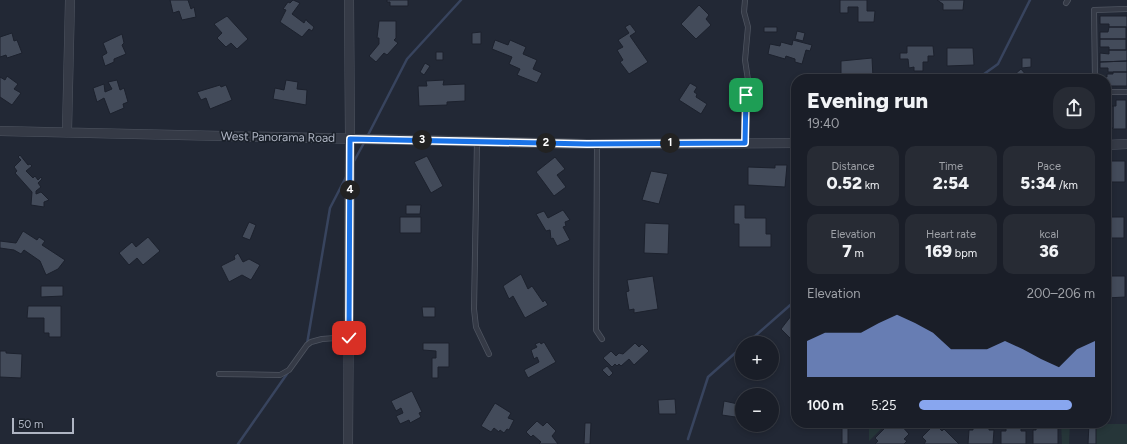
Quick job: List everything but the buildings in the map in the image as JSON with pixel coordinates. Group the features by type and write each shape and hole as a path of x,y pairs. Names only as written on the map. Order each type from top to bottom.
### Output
{"street":[{"path":"67,131 70,0"},
{"path":"348,444 350,139 349,0"},
{"name":"West Panorama Road","path":"0,131 67,131 597,144 791,143"},
{"path":"1111,145 1127,144"}],"lane":[{"path":"745,0 744,12 748,27 745,60 748,80 745,114 745,143"},
{"path":"1095,74 1094,10 1127,10"},
{"path":"1111,92 1127,92"},
{"path":"477,141 474,309 476,327 489,354"},
{"path":"597,144 596,330 602,339"},
{"path":"219,374 280,375 289,370 307,345 311,342 322,339 349,338"}],"shaded area":[{"path":"1111,424 1127,424 1127,444 1096,444 1096,428 1111,428"},
{"path":"869,428 882,428 869,441"},
{"path":"1061,428 1070,428 1069,444 1062,444"}],"waterway":[{"path":"367,137 407,59 461,0"},
{"path":"984,74 998,64 1030,0"},
{"path":"353,163 365,141"},
{"path":"307,344 330,208 346,177"},
{"path":"755,336 791,304"},
{"path":"688,439 708,377 735,353"},
{"path":"238,444 289,371"}],"route":[{"path":"349,338 350,139 587,144 745,143 746,95"}]}
